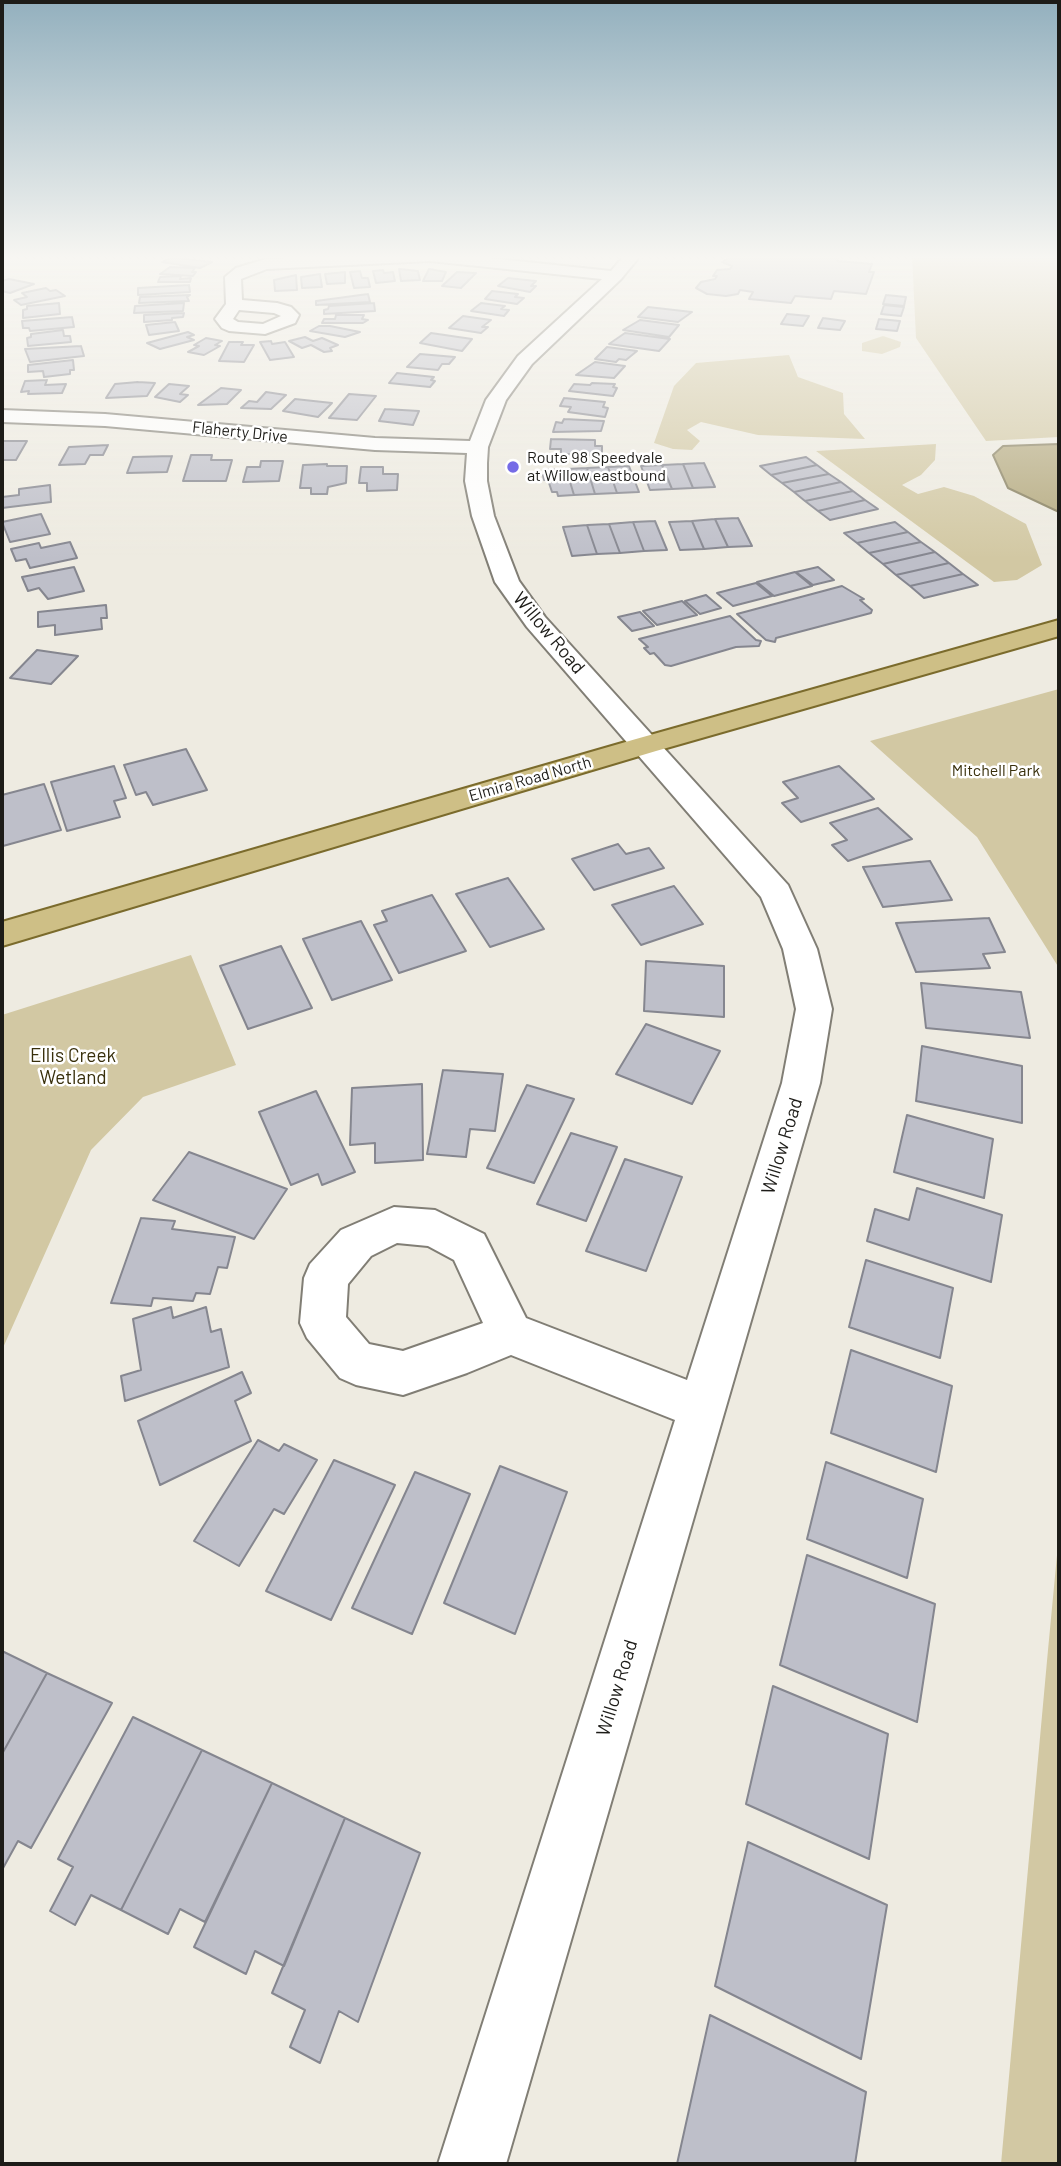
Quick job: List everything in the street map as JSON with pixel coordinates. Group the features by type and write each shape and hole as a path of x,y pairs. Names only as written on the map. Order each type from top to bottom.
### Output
{"main road":[{"name":"Elmira Road North","path":"2,934 646,745 1059,628"}],"street":[{"name":"Willow Road","path":"472,2164 801,1083 814,1009 800,949 776,893 536,622 508,582 483,516 476,481 478,447 496,400 528,357"},
{"name":"Flaherty Drive","path":"2,416 105,420 375,444 478,447"},
{"path":"510,1333 702,1408"}],"green space":[{"path":"790,357 798,377 843,393 844,414 865,439 758,435 701,422 687,430 700,441 692,450 673,449 654,443 674,386 696,363"},
{"path":"929,357 1059,357 1059,437 986,441"},
{"path":"936,444 935,460 921,475 902,485 918,494 944,487 974,496 1026,524 1042,565 1017,580 994,582 816,451"},
{"name":"Mitchell Park","path":"1059,689 1059,968 977,837 870,741"},
{"name":"Ellis Creek Wetland","path":"191,955 236,1065 143,1097 91,1150 2,1350 2,1015"},
{"path":"1059,1534 1059,2164 1001,2164 1048,1650"}],"shaded area":[{"path":"1059,444 1059,512 1008,488 993,455 1003,446"}],"building":[{"path":"28,357 74,357 30,362"},
{"path":"221,357 247,357 244,362 219,361"},
{"path":"268,357 293,357 270,360"},
{"path":"417,357 455,357 449,364 442,364 438,370 407,367"},
{"path":"597,357 630,357 616,362 595,359"},
{"path":"73,360 74,370 70,370 70,374 44,377 43,371 28,372 28,365"},
{"path":"595,362 625,366 614,378 576,375"},
{"path":"397,373 434,377 431,380 435,381 430,387 389,383"},
{"path":"47,380 45,385 66,384 62,393 21,392 25,381"},
{"path":"155,383 147,396 106,398 115,384"},
{"path":"169,384 189,386 180,394 188,395 180,402 155,397"},
{"path":"574,384 615,384 613,387 617,388 613,396 569,391"},
{"path":"221,388 241,390 227,404 198,405"},
{"path":"266,392 286,395 271,409 241,408 249,401 257,402"},
{"path":"349,394 376,396 357,420 329,418"},
{"path":"564,398 605,402 603,407 608,408 605,417 568,412 571,407 560,406"},
{"path":"295,399 332,403 318,417 283,411"},
{"path":"385,409 419,411 413,425 379,421"},
{"path":"564,419 604,421 601,431 553,432 556,422 562,423"},
{"path":"551,439 595,440 595,446 602,446 602,455 561,454 561,449 550,449"},
{"path":"2,441 27,441 16,460 2,460"},
{"path":"108,445 103,455 90,455 85,464 59,465 69,447"},
{"path":"191,455 212,455 211,460 232,460 226,481 183,481"},
{"path":"172,456 167,472 127,473 133,457"},
{"path":"806,457 817,465 771,475 760,466"},
{"path":"261,461 283,461 279,481 243,482 247,467 260,467"},
{"path":"704,463 715,487 693,488 683,464"},
{"path":"683,464 693,488 672,489 662,465"},
{"path":"303,465 347,466 346,483 328,487 327,494 311,494 311,488 300,488"},
{"path":"662,465 672,489 650,490 641,466"},
{"path":"817,465 829,474 782,483 771,475"},
{"path":"629,466 639,492 617,493 608,467"},
{"path":"361,467 383,467 383,474 398,474 397,490 367,491 367,483 359,483"},
{"path":"608,467 617,493 595,494 587,468"},
{"path":"587,468 595,494 574,495 566,469"},
{"path":"566,469 574,495 558,496 557,492 552,492 543,475 546,475 545,470"},
{"path":"829,474 841,482 794,492 782,483"},
{"path":"841,482 853,491 805,501 794,492"},
{"path":"50,485 51,502 2,508 2,497 19,495 19,489"},
{"path":"853,491 865,500 818,511 805,501"},
{"path":"865,500 878,509 830,520 818,511"},
{"path":"41,514 50,534 10,542 2,522"},
{"path":"738,518 752,546 728,547 715,519"},
{"path":"715,519 728,547 704,549 692,521"},
{"path":"655,521 667,550 644,551 633,522"},
{"path":"692,521 704,549 680,550 669,522"},
{"path":"633,522 644,551 620,553 609,524"},
{"path":"895,522 908,532 857,543 844,533"},
{"path":"609,524 620,553 597,554 587,525"},
{"path":"587,525 597,554 572,556 563,527"},
{"path":"908,532 921,542 869,553 857,543"},
{"path":"70,542 77,558 30,568 26,559 16,561 11,549 39,543 41,548"},
{"path":"921,542 935,552 883,564 869,553"},
{"path":"935,552 949,563 896,575 883,564"},
{"path":"949,563 963,574 910,586 896,575"},
{"path":"74,567 84,591 48,599 39,588 28,591 22,577"},
{"path":"818,567 834,580 813,585 796,572"},
{"path":"795,572 812,586 774,596 757,582"},
{"path":"963,574 978,585 924,598 910,586"},
{"path":"756,583 772,596 733,606 717,593"},
{"path":"842,586 864,599 860,600 872,610 871,613 776,638 775,642 766,640 737,614"},
{"path":"706,595 721,608 700,614 685,601"},
{"path":"682,601 697,615 657,625 643,611"},
{"path":"106,605 107,618 101,618 102,629 55,635 55,625 38,627 38,612"},
{"path":"640,612 654,626 632,631 618,617"},
{"path":"730,616 756,640 761,641 759,646 736,647 671,666 665,665 654,653 650,654 644,648 648,647 639,639"},
{"path":"37,650 78,656 51,684 10,678"},
{"path":"186,749 207,790 153,805 146,792 136,795 124,765"},
{"path":"114,766 126,798 114,801 120,817 67,831 51,782"},
{"path":"839,766 874,799 801,822 782,803 798,798 783,782"},
{"path":"44,784 61,830 3,846 2,795"},
{"path":"878,808 912,839 848,861 832,845 847,840 830,823"},
{"path":"618,844 626,854 649,848 664,868 594,890 572,859"},
{"path":"930,861 952,900 883,907 863,867"},
{"path":"508,878 544,929 490,947 456,894"},
{"path":"674,886 703,924 641,945 612,905"},
{"path":"432,895 466,951 399,973 374,925 387,921 382,911"},
{"path":"989,918 1005,952 983,954 990,968 916,972 896,923"},
{"path":"361,921 392,980 332,1000 303,939"},
{"path":"281,946 312,1008 248,1029 220,966"},
{"path":"646,961 724,966 724,1017 644,1011"},
{"path":"921,983 1021,992 1030,1038 926,1028"},
{"path":"646,1024 720,1051 692,1104 616,1074"},
{"path":"922,1046 1022,1066 1022,1123 916,1101"},
{"path":"443,1070 503,1074 495,1131 470,1129 466,1157 427,1154"},
{"path":"422,1084 423,1160 375,1163 375,1143 350,1145 352,1088"},
{"path":"527,1085 574,1099 534,1183 487,1168"},
{"path":"316,1091 355,1172 322,1185 318,1174 291,1185 259,1112"},
{"path":"907,1115 993,1139 984,1198 894,1172"},
{"path":"571,1133 617,1147 586,1221 537,1204"},
{"path":"189,1152 287,1189 254,1239 153,1200"},
{"path":"625,1159 682,1177 646,1271 586,1251"},
{"path":"917,1188 1002,1215 991,1282 867,1241 875,1209 909,1220"},
{"path":"141,1218 175,1221 172,1229 235,1237 227,1268 218,1267 210,1294 196,1293 193,1301 153,1298 151,1306 111,1303"},
{"path":"866,1260 953,1288 940,1358 849,1327"},
{"path":"171,1307 173,1318 206,1307 211,1332 221,1329 229,1367 125,1401 121,1376 141,1370 133,1319"},
{"path":"851,1350 952,1386 936,1472 831,1433"},
{"path":"242,1372 251,1393 235,1401 251,1441 160,1485 138,1421"},
{"path":"258,1440 279,1451 284,1444 317,1460 284,1514 274,1509 239,1566 194,1541"},
{"path":"334,1460 395,1485 331,1620 266,1591"},
{"path":"826,1462 923,1499 907,1578 807,1539"},
{"path":"500,1466 567,1492 515,1634 444,1603"},
{"path":"415,1472 470,1494 412,1634 352,1608"},
{"path":"807,1555 935,1604 917,1722 780,1665"},
{"path":"2,1651 47,1673 2,1754"},
{"path":"47,1673 112,1703 31,1848 18,1841 2,1870 2,1754"},
{"path":"773,1686 888,1734 869,1859 746,1804"},
{"path":"133,1717 202,1750 121,1910 91,1895 75,1925 50,1911 73,1867 58,1859"},
{"path":"202,1750 272,1783 205,1922 180,1909 168,1934 121,1910"},
{"path":"272,1783 345,1818 284,1966 255,1951 246,1974 194,1947"},
{"path":"345,1818 420,1853 358,2022 339,2011 320,2063 290,2047 305,2010 272,1993"},
{"path":"748,1842 887,1905 861,2059 715,1986"},
{"path":"710,2015 866,2092 855,2164 677,2164"}],"place":[{"name":"Route 98 Speedvale at Willow eastbound","path":"513,467"}]}
